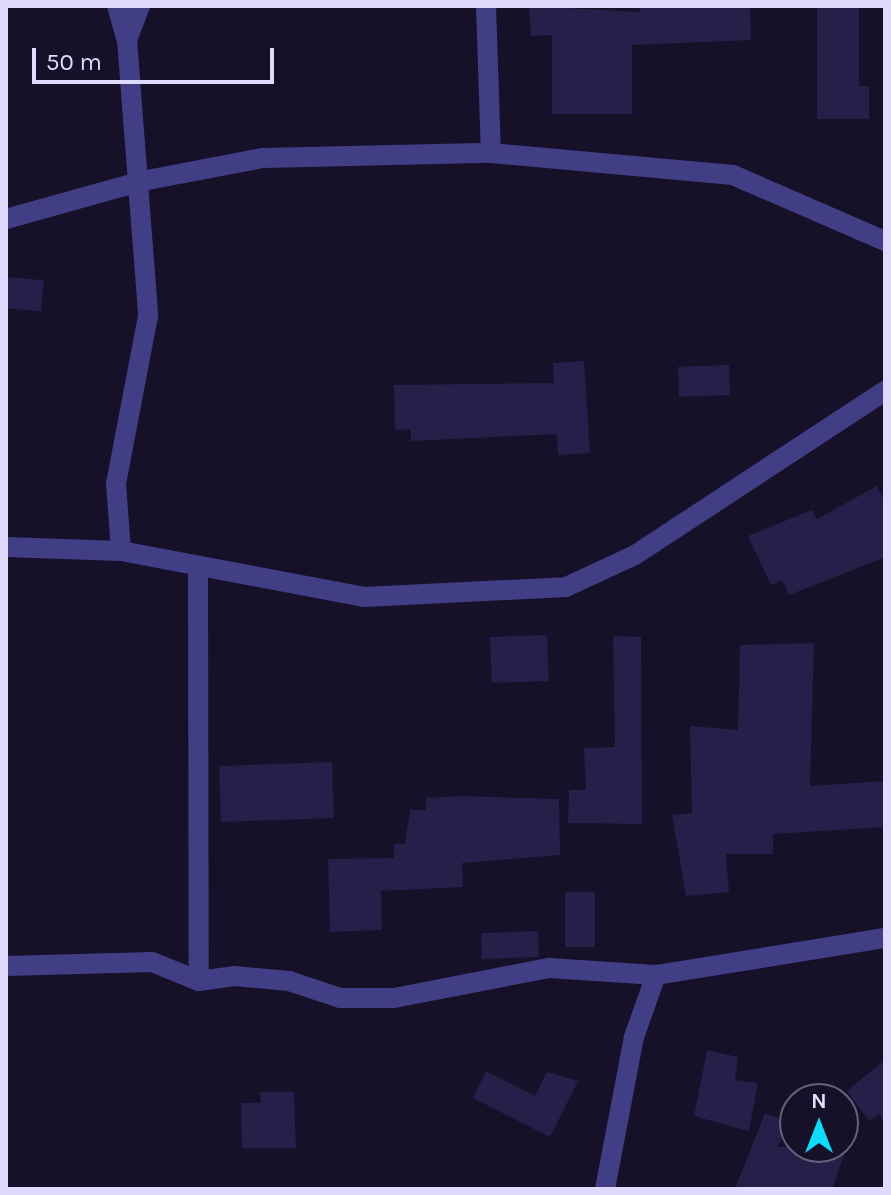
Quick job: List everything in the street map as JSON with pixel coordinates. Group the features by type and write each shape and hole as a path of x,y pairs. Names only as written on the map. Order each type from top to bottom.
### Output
{"street":[{"path":"117,6 127,40 142,181 148,316 116,483 121,551"},
{"path":"127,40 140,6"},
{"path":"486,6 491,153"},
{"path":"6,219 142,181 314,152 491,153 733,175 885,241"},
{"path":"6,547 121,551 364,597 566,587 635,555 885,391"},
{"path":"198,568 199,981"},
{"path":"6,966 152,962 199,981 289,981 359,998 549,968 656,975 885,938"},
{"path":"605,1189 634,1037 656,975"}],"building":[{"path":"529,6 640,12 640,6 750,6 751,40 632,45 632,114 552,114 552,35 531,36"},
{"path":"817,6 859,6 859,86 869,86 869,119 817,119"},
{"path":"6,277 44,280 41,311 6,308"},
{"path":"584,361 590,453 558,455 557,434 411,441 411,429 395,430 394,385 554,383 553,363"},
{"path":"729,365 730,395 679,397 678,367"},
{"path":"877,486 885,501 885,557 789,595 782,580 771,585 748,536 812,510 817,519"},
{"path":"547,635 549,681 492,683 490,637"},
{"path":"613,636 641,637 642,824 568,823 569,790 586,790 584,748 615,747"},
{"path":"814,643 810,786 885,781 885,827 773,834 773,854 726,854 729,892 686,896 672,815 692,813 690,726 738,730 740,645"},
{"path":"332,762 334,818 221,822 219,766"},
{"path":"426,798 559,799 560,855 462,863 463,887 381,891 382,930 330,932 328,859 394,858 394,844 405,844 410,810 426,810"},
{"path":"565,892 595,892 595,947 565,947"},
{"path":"538,931 539,957 482,959 481,933"},
{"path":"707,1050 738,1057 735,1080 758,1083 749,1131 694,1116"},
{"path":"885,1060 885,1123 879,1114 869,1121 859,1107 857,1083"},
{"path":"486,1071 535,1096 547,1072 578,1081 550,1137 473,1098"},
{"path":"260,1092 294,1092 296,1148 242,1148 241,1103 261,1103"},
{"path":"765,1113 779,1118 779,1163 841,1163 832,1189 735,1189"}]}
